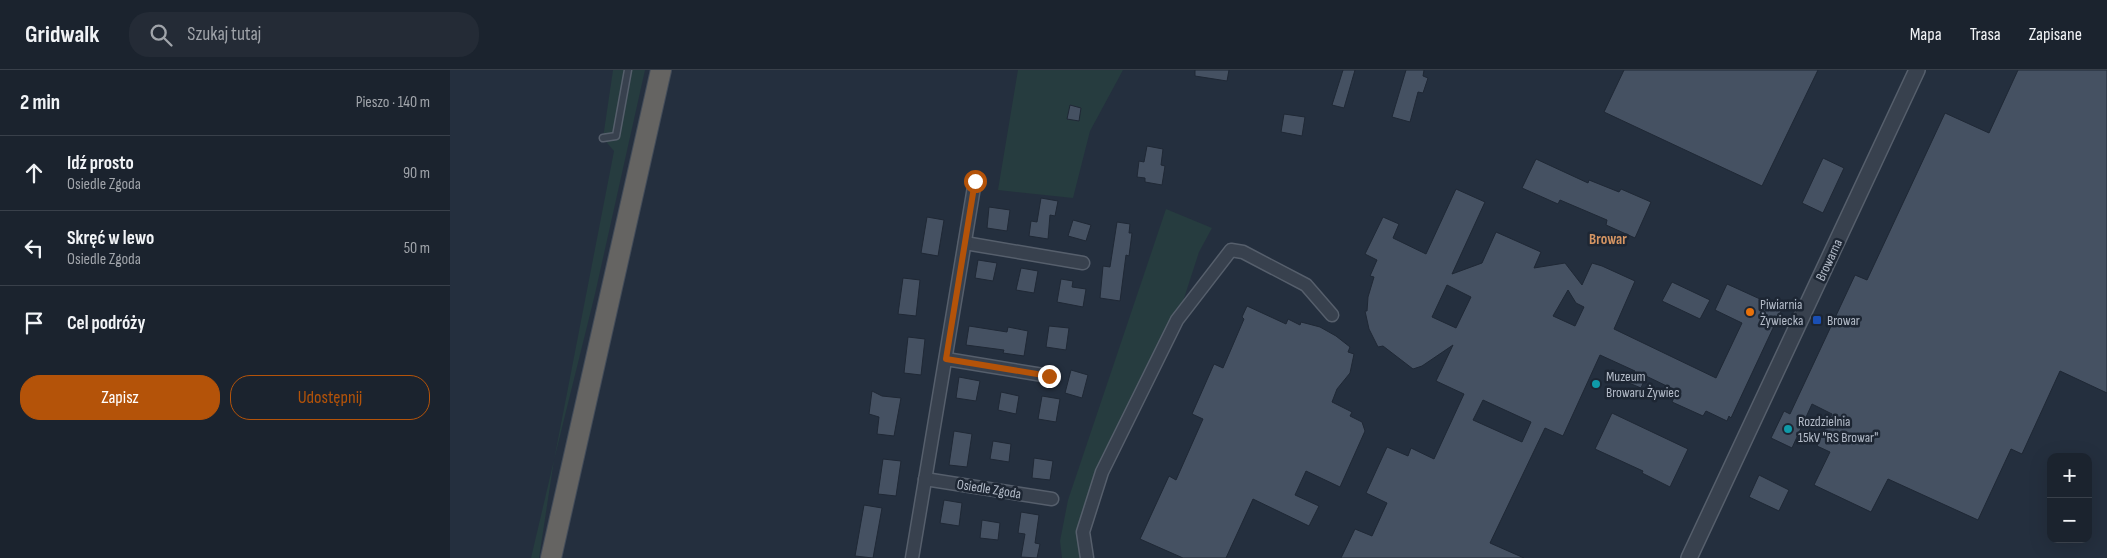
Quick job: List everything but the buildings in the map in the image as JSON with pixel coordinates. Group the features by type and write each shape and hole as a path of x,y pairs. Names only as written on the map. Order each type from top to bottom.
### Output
{"highway":[{"path":"551,558 661,70"}],"street":[{"name":"Browarna","path":"1688,558 1917,70"},
{"path":"912,558 975,181"},
{"path":"965,243 1083,264"},
{"path":"1088,558 1083,532 1102,472 1176,320 1231,250 1243,252 1306,285 1332,315"},
{"path":"946,359 1049,376"},
{"name":"Osiedle Zgoda","path":"925,479 1052,499"}],"lane":[{"path":"603,138 616,136 628,70"}],"green space":[{"path":"613,70 645,70 595,294 554,460 614,151 603,138"},
{"path":"1018,70 1123,70 1090,131 1073,198 998,190"},
{"path":"1166,209 1212,228 1199,252 1177,320 1102,472 1083,531 1087,558 1062,558 1060,541 1068,500"},
{"path":"554,460 539,558 531,558"}],"place":[{"name":"Piwiarnia Żywiecka","path":"1750,312"},
{"name":"Browar","path":"1817,320"},
{"name":"Muzeum Browaru Żywiec","path":"1596,384"},
{"name":"Rozdzielnia 15kV \"RS Browar\"","path":"1788,429"}],"district":[{"name":"Browar","path":"1608,239"}],"route":[{"path":"975,181 946,359 1049,376"}]}
